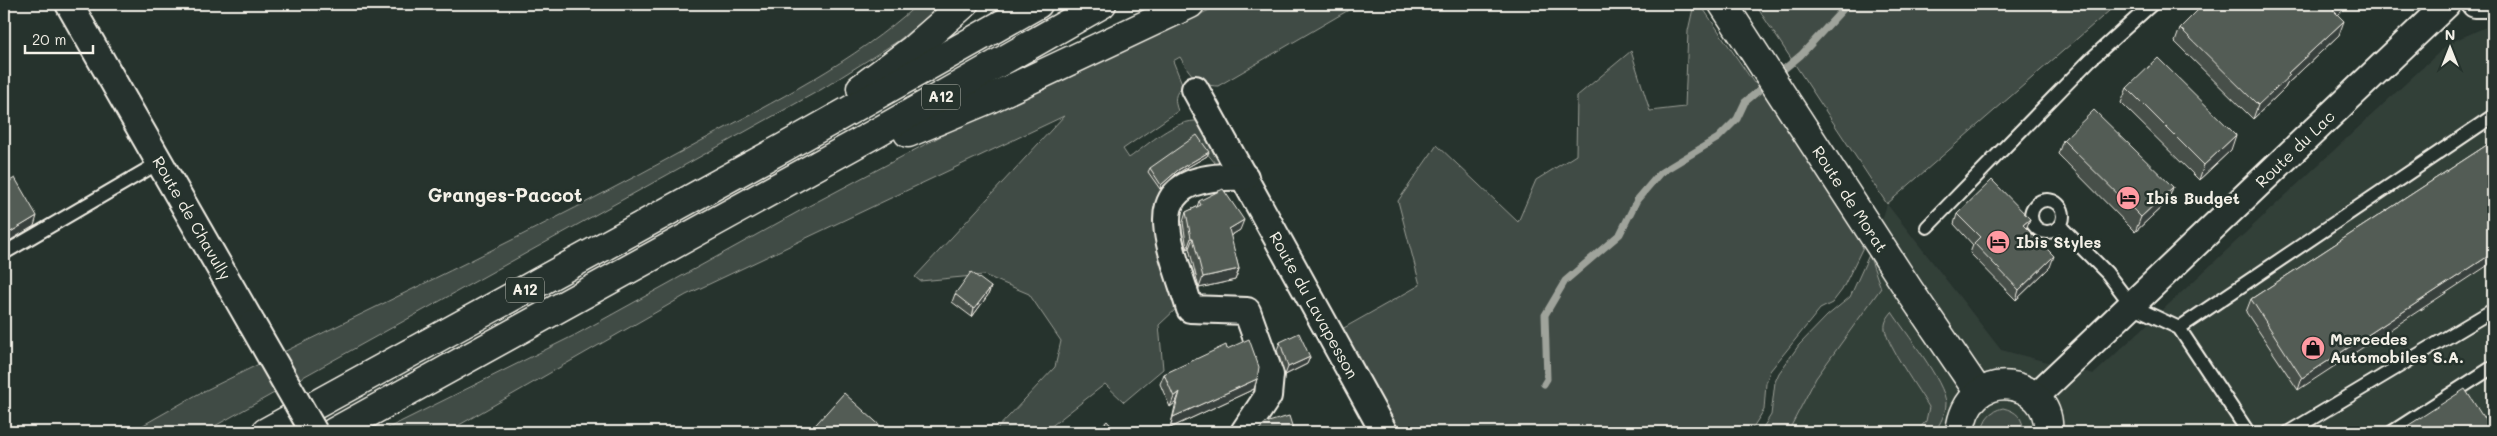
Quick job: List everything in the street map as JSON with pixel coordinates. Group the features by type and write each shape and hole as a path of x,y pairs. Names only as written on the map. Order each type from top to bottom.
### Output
{"main road":[{"path":"783,148 912,50 964,4"},
{"name":"A12","path":"266,432 783,148 1038,4"},
{"name":"A12","path":"334,432 979,76 1102,4"},
{"path":"778,188 989,99 1190,4"},
{"name":"Route de Morat","path":"1723,4 1909,290 1979,393"},
{"path":"1960,432 1961,417 1968,403 1979,393 1993,386 2008,385 2022,389 2035,398 2046,416 2048,432"}],"street":[{"name":"Route de Chavully","path":"69,4 314,432"},
{"name":"Route du Lac","path":"2035,398 2447,4"},
{"path":"2475,4 2493,4"},
{"name":"Route du Lavapesson","path":"1195,89 1384,432"},
{"path":"1244,432 1268,396 1270,374 1267,365 1247,311 1190,310 1166,228 1166,214 1170,200 1190,182 1216,176 1245,177"}],"lane":[{"path":"1927,227 2090,60 2152,4"},
{"path":"2179,328 2493,116"},
{"path":"4,253 160,162"},
{"path":"2060,226 2107,273 2132,306 2179,328 2248,432"},
{"path":"2288,432 2493,310"},
{"path":"2392,432 2493,367"}],"shaded area":[{"path":"918,4 943,4 898,41 822,89 204,432 131,432 198,394 576,208 756,111 841,62 893,25"},
{"path":"1222,4 1359,4 1218,86 1205,84 1195,78 1180,57 1173,61 1183,86 1176,97 1178,111 1123,149 1129,158 1171,128 1190,121 1200,121 1226,166 1220,169 1196,140 1160,189 1165,198 1177,308 1159,325 1163,369 1124,402 1105,384 1044,432 994,432 1055,367 1061,341 1029,294 984,275 920,281 915,277 1064,116 686,295 447,432 380,432 575,335 805,208 956,128"},
{"path":"1694,4 1700,4 1754,83 1759,80 1864,245 1842,290 1832,303 1820,309 1770,371 1766,383 1764,410 1750,432 1397,432 1342,329 1420,285 1398,201 1437,145 1518,222 1536,180 1576,155 1577,96 1631,51 1650,111 1685,107 1688,31"},
{"path":"1755,4 2117,4 1887,204"},
{"path":"2493,24 2493,432 1766,432 1860,294 1887,204 2001,350 2094,374 2449,43"},
{"path":"1869,255 1881,288 1816,378 1788,432 1760,432 1771,415 1775,382 1779,373 1799,345 1827,316 1850,297"},
{"path":"1892,312 1924,357 1944,394 1945,411 1935,432 1916,432 1926,421 1929,407 1911,380 1887,336 1885,324"},
{"path":"2003,408 2012,411 2021,419 2023,432 1983,432 1984,423 1988,416 1994,411"}],"building":[{"path":"2204,4 2340,4 2333,10 2344,21 2288,73 2290,75 2258,105 2180,28"},
{"path":"2158,58 2236,135 2204,165 2127,88"},
{"path":"2094,110 2173,187 2141,217 2063,140"},
{"path":"1197,135 1209,152 1178,170 1161,185 1150,168"},
{"path":"2493,141 2493,253 2302,378 2251,299"},
{"path":"15,178 37,216 4,236 4,184"},
{"name":"Ibis Styles","path":"1992,180 2030,219 2023,225 2054,256 2019,290 1974,243 1980,237 1957,214"},
{"path":"1223,189 1244,220 1229,229 1239,269 1203,277 1193,238 1191,238 1186,212 1201,205 1199,201"},
{"path":"971,272 991,287 974,309 955,294"},
{"path":"1299,333 1310,357 1288,367 1280,342"},
{"path":"1249,339 1259,367 1257,379 1173,417 1180,392 1174,397 1164,374 1226,345 1227,349"},
{"path":"2465,389 2490,428 2493,426 2493,432 2398,432"},
{"path":"844,393 885,430 882,432 809,432"},
{"path":"1289,416 1294,432 1257,432 1265,423"},
{"path":"1107,421 1117,432 1095,432"}],"waterway":[{"path":"1777,75 1801,55 1848,4"},
{"path":"1544,384 1547,379 1545,315 1565,281 1620,234 1637,200 1660,173 1718,138 1737,119 1745,102 1769,82"}],"place":[{"name":"Ibis Budget","path":"2128,198"},
{"name":"Ibis Styles","path":"1998,242"},
{"name":"Mercedes Automobiles S.A.","path":"2313,348"}],"district":[{"name":"Granges-Paccot","path":"505,195"}]}
